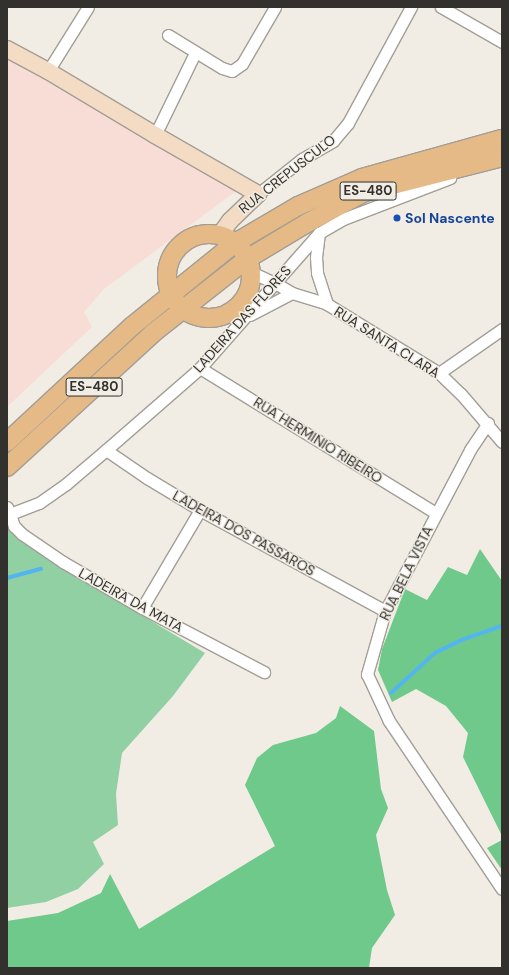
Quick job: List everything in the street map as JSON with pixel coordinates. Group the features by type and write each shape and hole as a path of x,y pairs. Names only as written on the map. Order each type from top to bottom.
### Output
{"main road":[{"name":"ES-480","path":"7,442 90,364 171,294 228,239 362,178 502,139"},
{"name":"ES-480","path":"7,467 153,333 183,308 249,266 307,223 365,192 502,158"},
{"path":"206,234 228,239 249,266 248,291 242,301 238,314 210,317 198,316 183,308 171,294 168,282 170,260 178,248 189,239 197,235 206,234"}],"street":[{"path":"48,71 88,7"},
{"path":"168,36 195,53 227,70 232,71 239,68 275,7"},
{"name":"RUA CREPUSCULO","path":"228,239 230,221 258,194 302,159 333,141 348,123 411,7"},
{"path":"441,7 502,42"},
{"path":"7,49 48,71 258,194"},
{"path":"155,135 195,53"},
{"name":"LADEIRA DAS FLORES","path":"8,510 39,503 66,484 200,368 238,314 275,283 319,233 343,219 502,158"},
{"path":"319,233 316,257 317,274 327,304"},
{"name":"RUA SANTA CLARA","path":"249,266 292,293 327,304 439,373 462,394 488,423 502,442"},
{"path":"238,314 292,293"},
{"path":"439,373 502,329"},
{"name":"RUA HERMINIO RIBEIRO","path":"200,368 436,513"},
{"name":"RUA BELA VISTA","path":"488,423 470,450 385,611 367,674 389,721 502,889"},
{"name":"LADEIRA DOS PASSAROS","path":"106,450 147,478 200,510 385,611"},
{"name":"LADEIRA DA MATA","path":"8,510 14,526 32,541 63,562 142,608 264,672"},
{"path":"142,608 200,510"}],"shaded area":[{"path":"7,43 247,183 104,289 84,312 92,327 7,407"}],"green space":[{"path":"7,516 73,574 205,653 173,696 122,753 116,794 118,825 93,842 104,864 78,889 46,902 7,908"},
{"path":"480,549 502,581 502,836 463,757 468,733 446,706 416,689 392,702 378,670 382,649 405,589 427,600 448,567 467,575"},
{"path":"340,706 374,731 381,789 388,808 376,835 387,890 395,915 372,948 369,968 7,968 7,921 58,913 101,893 110,874 139,929 275,846 245,785 257,758 273,745 316,733 336,718"},
{"path":"502,840 502,870 487,848"}],"waterway":[{"path":"7,578 41,569"},
{"path":"391,693 435,653 462,640 502,626"}],"place":[{"name":"Sol Nascente","path":"397,218"}]}
